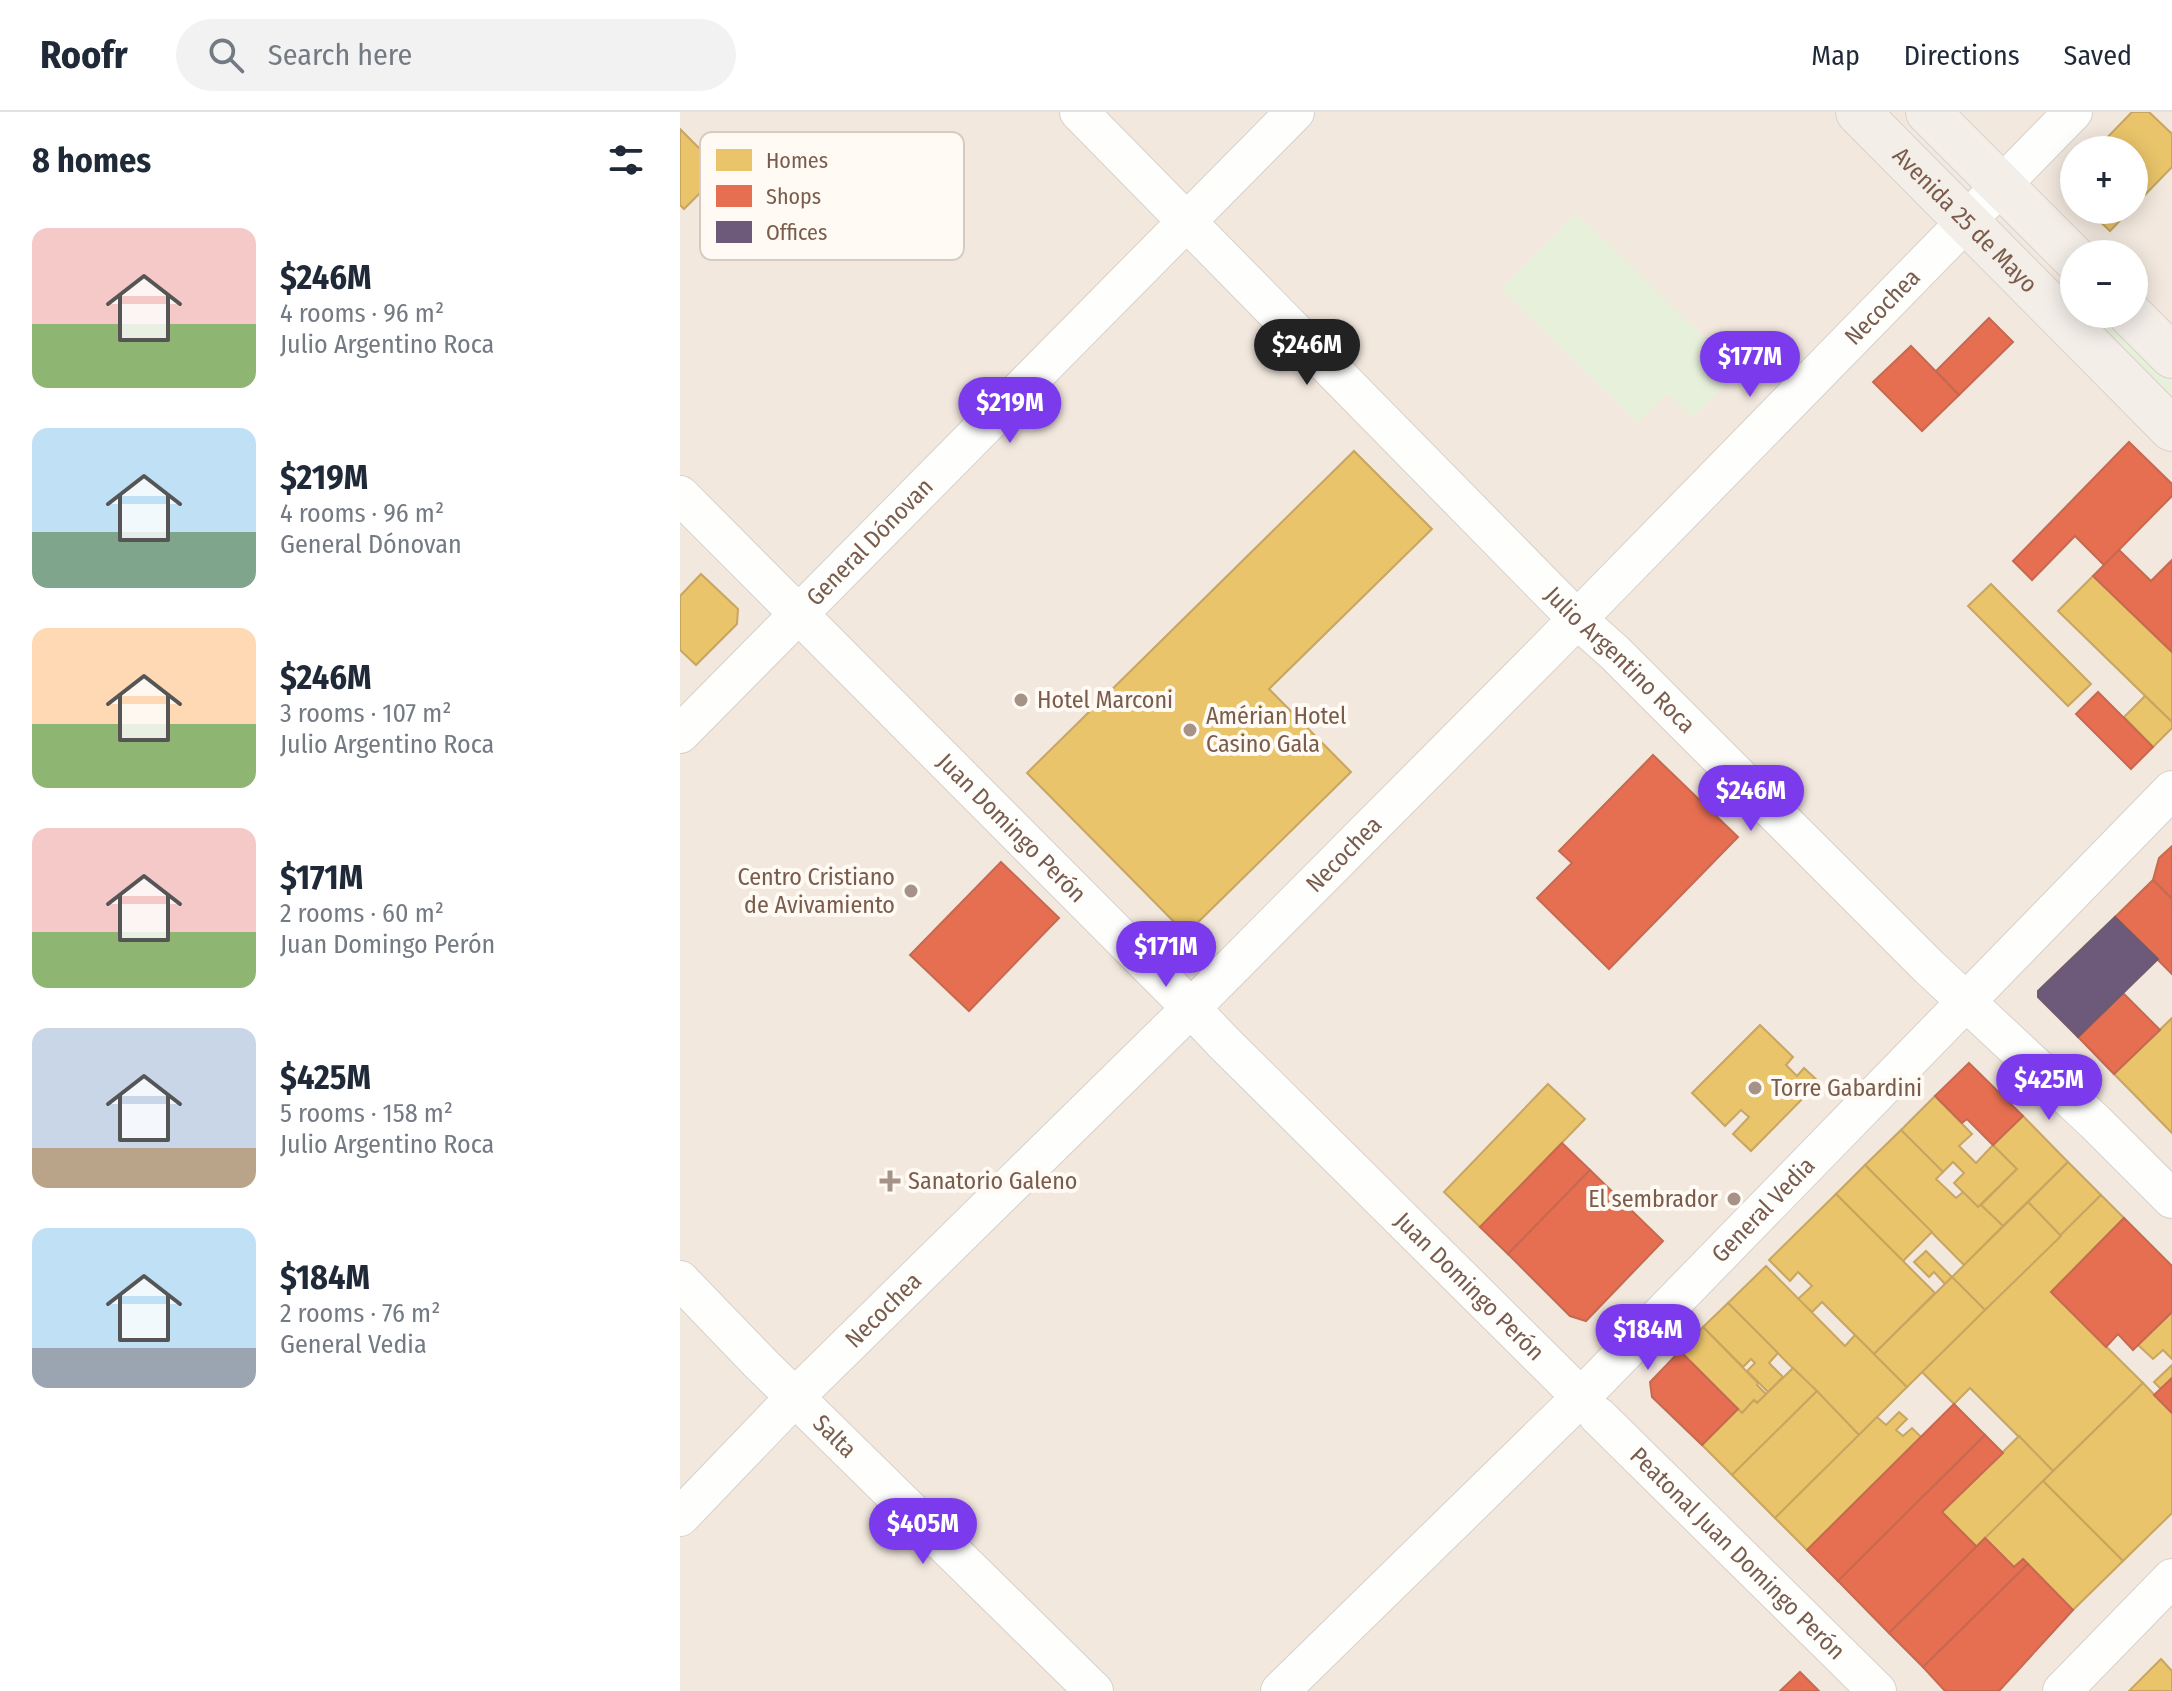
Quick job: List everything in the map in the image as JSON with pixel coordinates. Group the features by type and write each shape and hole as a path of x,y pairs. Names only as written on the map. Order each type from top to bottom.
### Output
{"main road":[{"name":"Avenida 25 de Mayo","path":"1858,112 2172,429"},
{"path":"1928,112 2060,244"},
{"path":"2144,328 2172,356"}],"street":[{"name":"Julio Argentino Roca","path":"1079,112 1577,619 1615,653 1966,1003 2095,1122 2172,1199"},
{"name":"General Dónovan","path":"680,734 1295,112"},
{"name":"Necochea","path":"680,1517 795,1397 1191,1008 1577,619 2073,112"},
{"name":"Juan Domingo Perón","path":"680,495 1589,1406"},
{"name":"General Vedia","path":"1280,1691 1589,1406 1966,1003 2172,790"},
{"name":"Salta","path":"680,1280 1094,1691"},
{"name":"Peatonal Juan Domingo Perón","path":"1589,1406 1877,1691"},
{"path":"2062,1691 2172,1578"}],"shaded area":[{"path":"680,112 2172,112 2172,1691 680,1691"}],"green space":[{"path":"1576,213 1739,371 1693,417 1668,393 1638,423 1501,289"},
{"path":"2102,328 2118,328 2172,380 2172,397"}],"building: Homes":[{"path":"2132,112 2149,112 2172,134 2172,167 2148,192 2148,136 2109,136"},
{"path":"680,129 700,149 700,193 684,209 680,205"},
{"path":"2103,224 2117,224 2110,231"},
{"name":"Amérian Hotel Casino Gala","path":"1354,451 1432,529 1269,689 1351,772 1186,934 1027,773"},
{"path":"701,574 738,609 737,624 696,665 680,650 680,596"},
{"path":"2093,576 2172,652 2172,722 2058,611"},
{"path":"1991,584 2091,684 2068,706 1968,606"},
{"path":"2145,696 2172,722 2172,728 2153,747 2124,717"},
{"path":"2172,1018 2172,1133 2114,1074"},
{"name":"Torre Gabardini","path":"1760,1025 1793,1057 1786,1065 1797,1076 1804,1068 1819,1082 1751,1151 1733,1134 1749,1117 1741,1110 1725,1126 1692,1093"},
{"path":"1548,1084 1585,1119 1480,1227 1444,1192"},
{"path":"1935,1096 1972,1134 1959,1146 1976,1163 1993,1145 2017,1169 1978,1207 1954,1183 1964,1173 1953,1162 1943,1172 1901,1130"},
{"path":"2023,1116 2068,1162 2003,1226 1981,1205 2017,1169 1993,1145"},
{"path":"1901,1130 1943,1172 1936,1179 1956,1198 1963,1192 2003,1226 1964,1265 1865,1165"},
{"path":"2068,1162 2101,1195 2061,1236 2028,1202"},
{"path":"1865,1165 1932,1232 1903,1261 1836,1194"},
{"path":"1836,1194 1935,1293 1874,1354 1822,1302 1812,1312 1798,1299 1812,1286 1798,1272 1790,1281 1769,1260"},
{"path":"2101,1195 2124,1218 2051,1292 2143,1383 2053,1471 1970,1388 1954,1404 1922,1372"},
{"path":"2028,1202 2061,1236 1985,1310 1952,1277"},
{"path":"1926,1251 1952,1277 1945,1284 1934,1272 1929,1277 1914,1262"},
{"path":"1766,1266 1845,1346 1855,1335 1907,1387 1859,1435 1728,1303"},
{"path":"1952,1277 1985,1310 1907,1387 1874,1354"},
{"path":"1728,1303 1778,1353 1769,1363 1783,1377 1768,1392 1747,1371 1755,1363 1751,1359 1743,1367 1703,1327"},
{"path":"2172,1312 2172,1359 2163,1350 2153,1359 2138,1345"},
{"path":"1703,1327 1766,1394 1757,1403 1754,1400 1742,1413 1680,1351"},
{"path":"2172,1365 2172,1378 2161,1389 2154,1382"},
{"path":"1793,1368 1817,1391 1732,1475 1702,1445 1738,1409 1742,1413 1754,1400 1757,1403"},
{"path":"2143,1383 2172,1413 2172,1513 2123,1561 2043,1481"},
{"path":"1817,1391 1859,1435 1775,1518 1732,1475"},
{"path":"1899,1412 1907,1419 1896,1430 1903,1436 1912,1428 1921,1437 1807,1550 1775,1518 1877,1417 1886,1425"},
{"path":"2019,1436 2053,1471 1977,1547 1942,1512"},
{"path":"2043,1481 2123,1561 2073,1610 2023,1559 2014,1567 1985,1538"},
{"path":"2161,1659 2172,1671 2172,1691 2129,1691"}],"building: Shops":[{"path":"1989,318 2013,342 1959,395 1936,371"},
{"path":"1911,346 1959,395 1922,431 1873,382"},
{"path":"2129,442 2172,484 2172,496 2104,565 2075,536 2032,580 2013,561"},
{"path":"2119,550 2151,581 2172,560 2172,652 2093,576"},
{"path":"2098,692 2153,747 2131,769 2076,714"},
{"path":"1653,755 1738,837 1609,969 1537,898 1572,863 1559,851"},
{"path":"2172,846 2172,899 2153,880 2159,858"},
{"path":"1001,862 1059,918 969,1011 910,955"},
{"path":"2153,880 2172,899 2172,974 2115,917"},
{"path":"2123,993 2160,1030 2114,1074 2078,1037"},
{"path":"1969,1063 2023,1116 1993,1145 1967,1119 1962,1123 1935,1096"},
{"path":"1562,1143 1590,1170 1508,1254 1480,1227"},
{"path":"1590,1170 1663,1241 1586,1321 1570,1316 1508,1254"},
{"path":"2124,1218 2172,1266 2172,1312 2133,1350 2118,1334 2106,1347 2051,1292"},
{"path":"1680,1351 1738,1409 1702,1445 1652,1397 1650,1382"},
{"path":"2172,1378 2172,1413 2154,1395"},
{"path":"1954,1404 1985,1435 1838,1581 1807,1550"},
{"path":"1985,1435 2003,1453 1942,1512 1977,1547 1889,1633 1838,1581"},
{"path":"1985,1538 2014,1567 2023,1559 2028,1564 1923,1667 1889,1633"},
{"path":"2028,1564 2073,1610 1999,1691 1945,1691 1923,1667"},
{"path":"1800,1672 1819,1691 1780,1691"}],"building: Offices":[{"path":"2115,917 2158,959 2078,1037 2038,997 2038,991"}],"place":[{"name":"Hotel Marconi","path":"1021,700"},
{"name":"Amérian Hotel Casino Gala","path":"1190,730"},
{"name":"Centro Cristiano de Avivamiento","path":"911,891"},
{"name":"Torre Gabardini","path":"1755,1088"},
{"name":"Sanatorio Galeno","path":"890,1181"},
{"name":"El sembrador","path":"1734,1199"}]}
